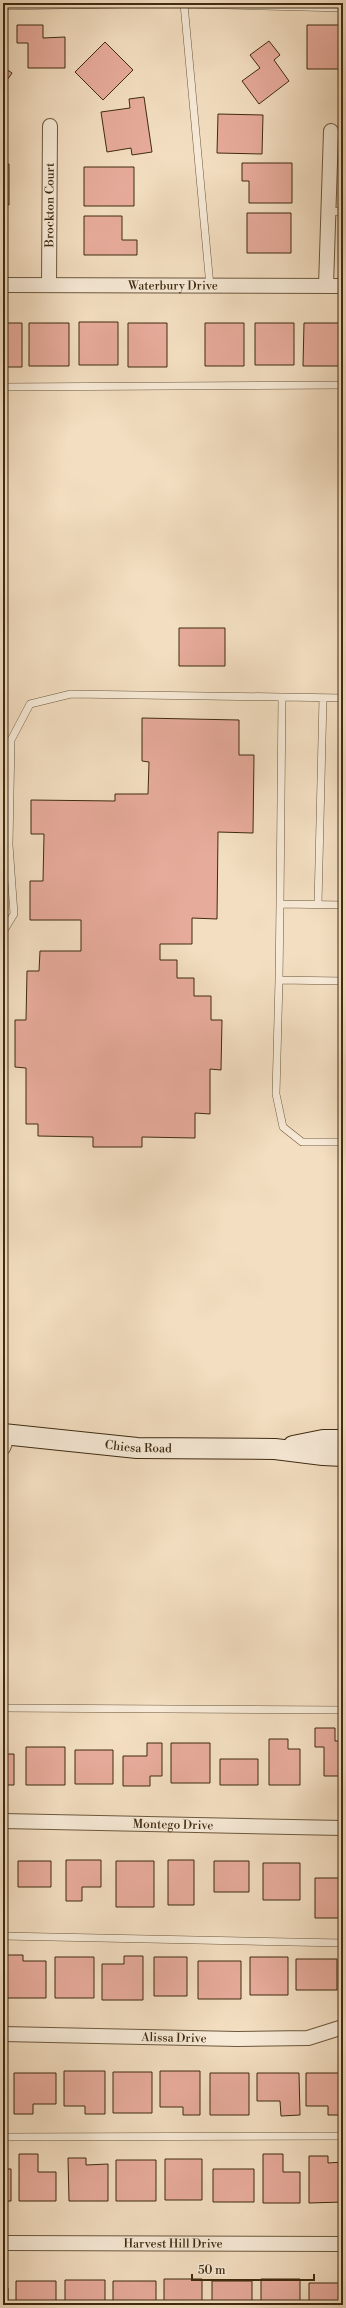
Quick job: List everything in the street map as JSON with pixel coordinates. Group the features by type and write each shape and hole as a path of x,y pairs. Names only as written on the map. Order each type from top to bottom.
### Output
{"main road":[{"name":"Chiesa Road","path":"5,1439 137,1448 275,1449 343,1456"},
{"name":"Chiesa Road","path":"275,1449 323,1440 343,1440"},
{"path":"322,1455 343,1470"}],"street":[{"name":"Brockton Court","path":"49,285 50,126"},
{"path":"326,286 331,131"},
{"name":"Waterbury Drive","path":"3,285 343,286"},
{"name":"Montego Drive","path":"3,1821 343,1828"},
{"name":"Alissa Drive","path":"3,2034 237,2039 308,2038 343,2027"},
{"name":"Harvest Hill Drive","path":"3,2243 343,2244"}],"lane":[{"path":"3,6 184,4 343,8"},
{"path":"184,4 210,286"},
{"path":"328,212 343,210"},
{"path":"3,387 343,385"},
{"path":"3,932 14,914 6,847 11,740 30,704 71,694 343,698"},
{"path":"282,697 279,980 276,1094 283,1127 302,1142 343,1142"},
{"path":"318,904 323,698"},
{"path":"280,904 343,905"},
{"path":"279,980 343,981"},
{"path":"3,1708 343,1710"},
{"path":"3,1936 343,1943"},
{"path":"3,2137 343,2136"}],"building":[{"path":"17,25 43,25 43,38 65,37 65,68 28,68 28,43 17,43"},
{"path":"307,25 343,25 343,69 307,69"},
{"path":"269,41 280,55 274,60 289,81 259,104 242,81 260,68 250,55"},
{"path":"105,42 133,70 103,100 75,72"},
{"path":"3,67 12,73 3,86"},
{"path":"144,97 152,152 132,155 131,148 107,152 101,112 130,108 129,99"},
{"path":"218,114 263,115 262,154 217,153"},
{"path":"242,163 292,163 292,203 249,203 249,181 242,181"},
{"path":"3,164 9,164 9,205 3,205"},
{"path":"84,167 134,167 134,206 84,206"},
{"path":"247,213 291,213 291,253 247,253"},
{"path":"3,214 6,214 7,256 3,256"},
{"path":"84,216 122,216 122,240 137,240 137,255 84,255"},
{"path":"79,322 118,322 118,365 79,365"},
{"path":"3,323 22,323 22,367 3,367"},
{"path":"29,323 69,323 69,366 29,366"},
{"path":"128,323 167,323 167,367 128,367"},
{"path":"205,323 244,323 244,366 205,366"},
{"path":"255,323 294,323 294,365 255,365"},
{"path":"304,323 343,323 343,366 303,366"},
{"path":"179,628 225,628 225,666 179,666"},
{"path":"142,718 239,720 239,755 254,755 253,833 218,832 217,919 192,918 192,944 160,944 160,960 177,960 177,978 194,978 194,996 211,996 211,1020 222,1020 221,1070 210,1069 210,1114 195,1113 195,1138 142,1137 142,1147 93,1147 93,1137 38,1136 38,1124 26,1124 26,1068 15,1067 15,1020 26,1020 27,971 39,971 40,951 81,951 81,920 30,920 30,881 43,881 44,834 31,834 31,800 115,801 115,794 148,794 149,762 142,761"},
{"path":"315,1728 335,1728 335,1741 343,1741 343,1776 324,1776 324,1747 315,1747"},
{"path":"269,1739 288,1739 288,1749 300,1749 300,1785 269,1785"},
{"path":"147,1743 162,1743 162,1776 150,1776 150,1786 123,1786 123,1756 147,1756"},
{"path":"171,1743 210,1743 210,1783 171,1783"},
{"path":"26,1747 65,1747 65,1785 26,1785"},
{"path":"75,1750 113,1750 113,1784 75,1784"},
{"path":"3,1754 14,1754 14,1785 3,1785"},
{"path":"220,1759 258,1759 258,1785 220,1785"},
{"path":"66,1860 101,1860 101,1887 82,1887 82,1901 66,1901"},
{"path":"168,1860 194,1860 194,1905 168,1905"},
{"path":"18,1861 51,1861 51,1887 18,1887"},
{"path":"116,1861 154,1861 154,1907 116,1907"},
{"path":"214,1861 249,1861 249,1892 214,1892"},
{"path":"263,1863 300,1863 300,1900 263,1900"},
{"path":"315,1878 343,1878 343,1918 315,1918"},
{"path":"6,1955 23,1955 23,1961 46,1961 46,1998 6,1998"},
{"path":"124,1956 143,1956 143,2000 102,2000 102,1964 124,1964"},
{"path":"55,1957 94,1957 94,1998 55,1998"},
{"path":"154,1957 187,1957 187,1996 154,1996"},
{"path":"250,1957 288,1957 288,1995 250,1995"},
{"path":"296,1959 337,1959 337,1990 296,1990"},
{"path":"198,1961 241,1961 241,1999 198,1999"},
{"path":"64,2071 105,2071 105,2114 85,2114 85,2106 64,2106"},
{"path":"160,2071 200,2071 200,2115 183,2115 183,2107 160,2107"},
{"path":"113,2072 152,2072 152,2113 113,2113"},
{"path":"3,2073 7,2073 7,2114 3,2114"},
{"path":"14,2073 56,2073 56,2104 33,2104 33,2114 14,2114"},
{"path":"210,2073 249,2073 249,2115 210,2115"},
{"path":"257,2073 299,2073 300,2115 281,2116 280,2101 257,2101"},
{"path":"306,2073 343,2073 343,2115 328,2115 328,2106 306,2106"},
{"path":"19,2154 38,2154 38,2172 56,2172 56,2201 19,2201"},
{"path":"263,2154 283,2154 283,2172 300,2172 300,2203 263,2203"},
{"path":"309,2156 328,2156 328,2163 343,2162 343,2202 309,2203"},
{"path":"68,2158 86,2158 86,2165 108,2164 108,2201 69,2201"},
{"path":"165,2159 202,2159 202,2200 165,2200"},
{"path":"116,2160 156,2160 156,2201 116,2201"},
{"path":"3,2169 11,2169 11,2201 3,2201"},
{"path":"213,2169 254,2169 254,2202 213,2202"},
{"path":"164,2279 202,2279 202,2305 164,2305"},
{"path":"261,2279 300,2279 300,2305 261,2305"},
{"path":"65,2280 105,2280 105,2305 65,2305"},
{"path":"16,2281 56,2281 56,2305 16,2305"},
{"path":"113,2281 156,2281 156,2305 113,2305"},
{"path":"212,2281 252,2281 252,2305 212,2305"},
{"path":"309,2283 343,2283 343,2305 309,2305"},
{"path":"3,2288 8,2288 8,2305 3,2305"}]}
